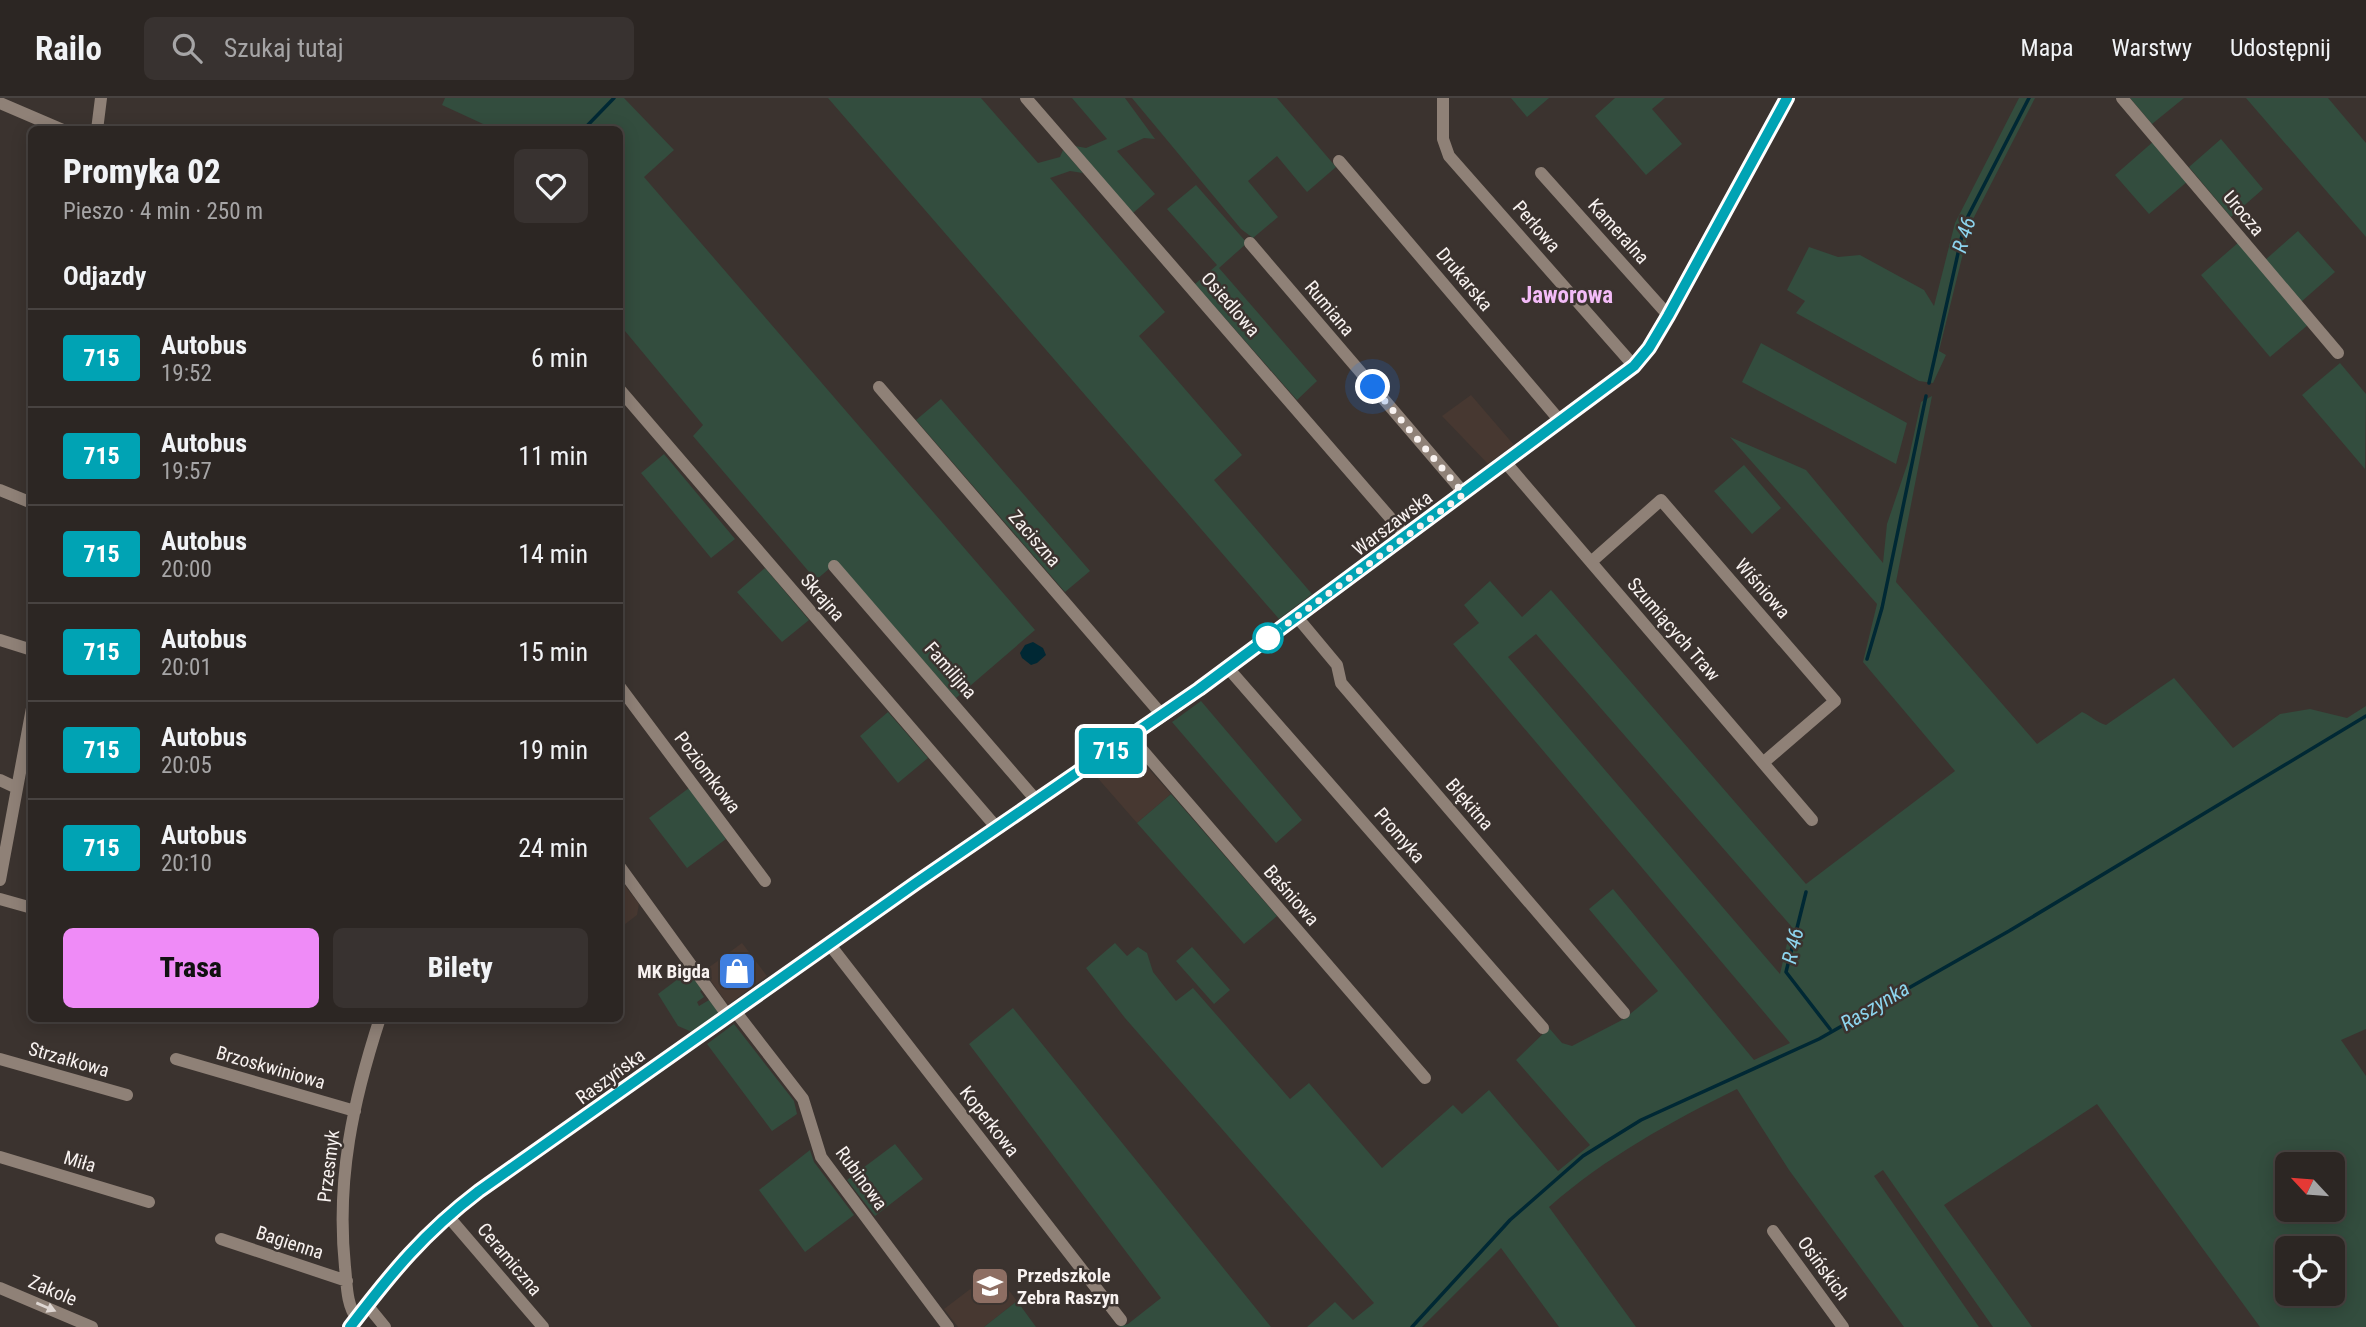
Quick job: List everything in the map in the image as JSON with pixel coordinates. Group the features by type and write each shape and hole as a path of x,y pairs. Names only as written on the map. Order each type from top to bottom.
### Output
{"street":[{"path":"98,126 101,98"},
{"name":"Osiedlowa","path":"1026,98 1406,536"},
{"name":"Perłowa","path":"1443,98 1443,139 1449,156 1634,366"},
{"name":"Warszawska","path":"916,883 1228,668 1634,366 1649,348 1668,316 1787,98"},
{"name":"Urocza","path":"2122,98 2337,353"},
{"path":"0,103 54,126"},
{"name":"Drukarska","path":"1339,161 1561,422"},
{"name":"Kameralna","path":"1541,173 1668,316"},
{"name":"Rumiana","path":"1250,243 1464,494"},
{"name":"Zaciszna","path":"879,387 1162,715"},
{"name":"Skrajna","path":"623,393 998,828"},
{"name":"Szumiących Traw","path":"1506,463 1812,820"},
{"path":"0,490 28,501"},
{"name":"Wiśniowa","path":"1591,562 1661,500 1827,691 1835,701 1764,762"},
{"name":"Familijna","path":"834,566 1036,800"},
{"name":"Błękitna","path":"1297,617 1337,665 1341,683 1624,1013"},
{"path":"0,640 28,649"},
{"name":"Promyka","path":"1228,668 1543,1028"},
{"name":"Poziomkowa","path":"623,691 765,881"},
{"name":"Baśniowa","path":"1131,737 1425,1078"},
{"path":"0,880 3,843 17,788 26,774 28,752"},
{"path":"0,780 17,788"},
{"name":"Rubinowa","path":"623,871 731,1013 803,1099 821,1157 948,1327"},
{"name":"Raszyńska","path":"354,1323 399,1264 447,1215 916,883"},
{"path":"0,899 28,907"},
{"name":"Koperkowa","path":"830,945 1121,1320"},
{"name":"Przesmyk","path":"354,1323 349,1302 342,1212 344,1169 365,1065 379,1022"},
{"name":"Strzałkowa","path":"0,1059 127,1095"},
{"name":"Brzoskwiniowa","path":"176,1059 355,1111"},
{"name":"Miła","path":"0,1157 149,1202"},
{"name":"Ceramiczna","path":"447,1215 543,1327"},
{"name":"Osińskich","path":"1773,1231 1843,1327"},
{"name":"Bagienna","path":"221,1239 347,1281"},
{"name":"Zakole","path":"0,1288 92,1327"},
{"path":"367,1305 385,1327"}],"shaded area":[{"path":"1471,395 1514,445 1488,464 1442,416"},
{"path":"1132,750 1171,794 1137,823 1095,775"},
{"path":"623,883 639,904 637,915 623,926"},
{"path":"742,943 767,976 728,1005 704,971"},
{"name":"Przedszkole Zebra Raszyn","path":"994,1271 1017,1301 984,1327 958,1327 944,1309"}],"green space":[{"path":"445,98 624,98 674,150 644,177 1035,630 956,698 837,562 816,580 693,436 703,425 623,329 623,126 488,126 442,105"},
{"path":"828,98 981,98 1038,163 1060,157 1063,150 1083,173 1070,171 1050,178 1165,312 1139,336 1242,455 1214,480 1312,594 1279,619"},
{"path":"1072,98 1125,98 1155,139 1144,138 1117,151 1155,194 1133,213 1075,146 1086,148 1107,139"},
{"path":"1132,98 1277,98 1336,167 1307,192 1277,156 1248,181 1278,217 1253,238 1241,229"},
{"path":"1511,98 1549,98 1527,117"},
{"path":"1615,98 1665,98 1652,109 1682,144 1646,175 1595,116"},
{"path":"2019,98 2035,98 1970,225 1939,351 1946,355 1933,383 1919,381 1796,313 1805,301 1787,290 1809,247 1838,257 1860,255 1924,290 1934,306 1955,223"},
{"path":"2130,98 2184,98 2152,124"},
{"path":"2246,98 2328,98 2366,143 2366,237"},
{"path":"2221,139 2263,189 2231,217 2189,167"},
{"path":"2154,141 2188,181 2149,214 2115,175"},
{"path":"1196,185 1247,243 1219,268 1317,381 1297,400 1195,284 1217,265 1167,209"},
{"path":"2298,231 2335,272 2301,302 2264,261"},
{"path":"2239,242 2309,324 2270,357 2201,275"},
{"path":"1761,343 1907,423 1896,464 1742,382"},
{"path":"2340,363 2366,394 2365,469 2302,395"},
{"path":"1932,396 1896,582 2037,744 2082,712 2106,725 2174,678 2233,748 2280,714 2310,709 2347,718 2366,706 2366,1029 2341,1040 2366,1076 2366,1327 2260,1327 2097,1104 1944,1205 2032,1327 1993,1327 1883,1170 1874,1176 1979,1327 1904,1327 1789,1170 1737,1089 1687,1114 1616,1156 1549,1207 1636,1327 1559,1327 1501,1248 1422,1327 1307,1327 1335,1302 1353,1320 1374,1303 1125,1018 1086,968 1115,943 1127,956 1138,947 1147,953 1153,972 1176,1001 1193,988 1290,1099 1309,1083 1382,1168 1453,1105 1462,1114 1489,1090 1558,1171 1590,1145 1516,1060 1549,1028 1562,1043 1572,1046 1624,1019 1658,991 1589,909 1613,889 1754,1060 1790,1043 1453,644 1479,623 1464,605 1490,581 1522,617 1551,590 1806,884 1955,771 1863,662 1877,604 1730,437 1806,470 1883,563 1887,524 1908,462 1921,402","holes":["1536,634 1791,926 1780,974 1508,657"]},
{"path":"941,399 1090,571 1065,592 916,420"},
{"path":"664,454 735,539 711,558 641,473"},
{"path":"1744,465 1781,508 1752,534 1714,491"},
{"path":"765,568 809,620 782,642 737,592"},
{"path":"1201,701 1302,820 1276,843 1172,722"},
{"path":"888,712 928,758 898,783 860,736"},
{"path":"689,788 726,839 687,868 649,818"},
{"path":"1171,794 1277,916 1244,944 1137,823"},
{"path":"1192,947 1230,990 1214,1004 1176,961"},
{"path":"684,965 702,990 700,991 704,997 697,1002 699,1006 709,1000 719,1012 692,1032 678,1026 658,994 682,976"},
{"path":"1013,1008 1271,1327 1118,1327 1128,1324 1161,1298 969,1044"},
{"path":"734,1024 794,1101 797,1114 772,1131 707,1044"},
{"path":"895,1144 923,1179 875,1216 847,1180"},
{"path":"810,1150 814,1162 854,1215 805,1252 759,1190"},
{"path":"1017,1301 1036,1327 984,1327"}],"water":[{"path":"1033,642 1043,648 1046,655 1031,665 1020,653 1025,645"}],"waterway":[{"path":"587,126 614,98"},
{"name":"R 46","path":"1929,383 1965,222 2029,98"},
{"name":"R 46","path":"1867,659 1882,608 1926,396"},
{"name":"Raszynka","path":"1412,1327 1510,1220 1583,1156 1641,1120 1819,1039 2009,931 2366,716"},
{"name":"R 46","path":"1806,892 1786,972 1830,1029"}],"bus line":[{"name":"715","path":"350,1327 422,1238 479,1191 916,883 1199,689 1620,379 1649,348 1787,98"}],"place":[{"name":"MK Bigda","path":"737,971"},
{"name":"Przedszkole Zebra Raszyn","path":"990,1286"}],"district":[{"name":"Jaworowa","path":"1567,295"}],"route":[{"path":"1268,638 1464,494 1373,387"}]}
